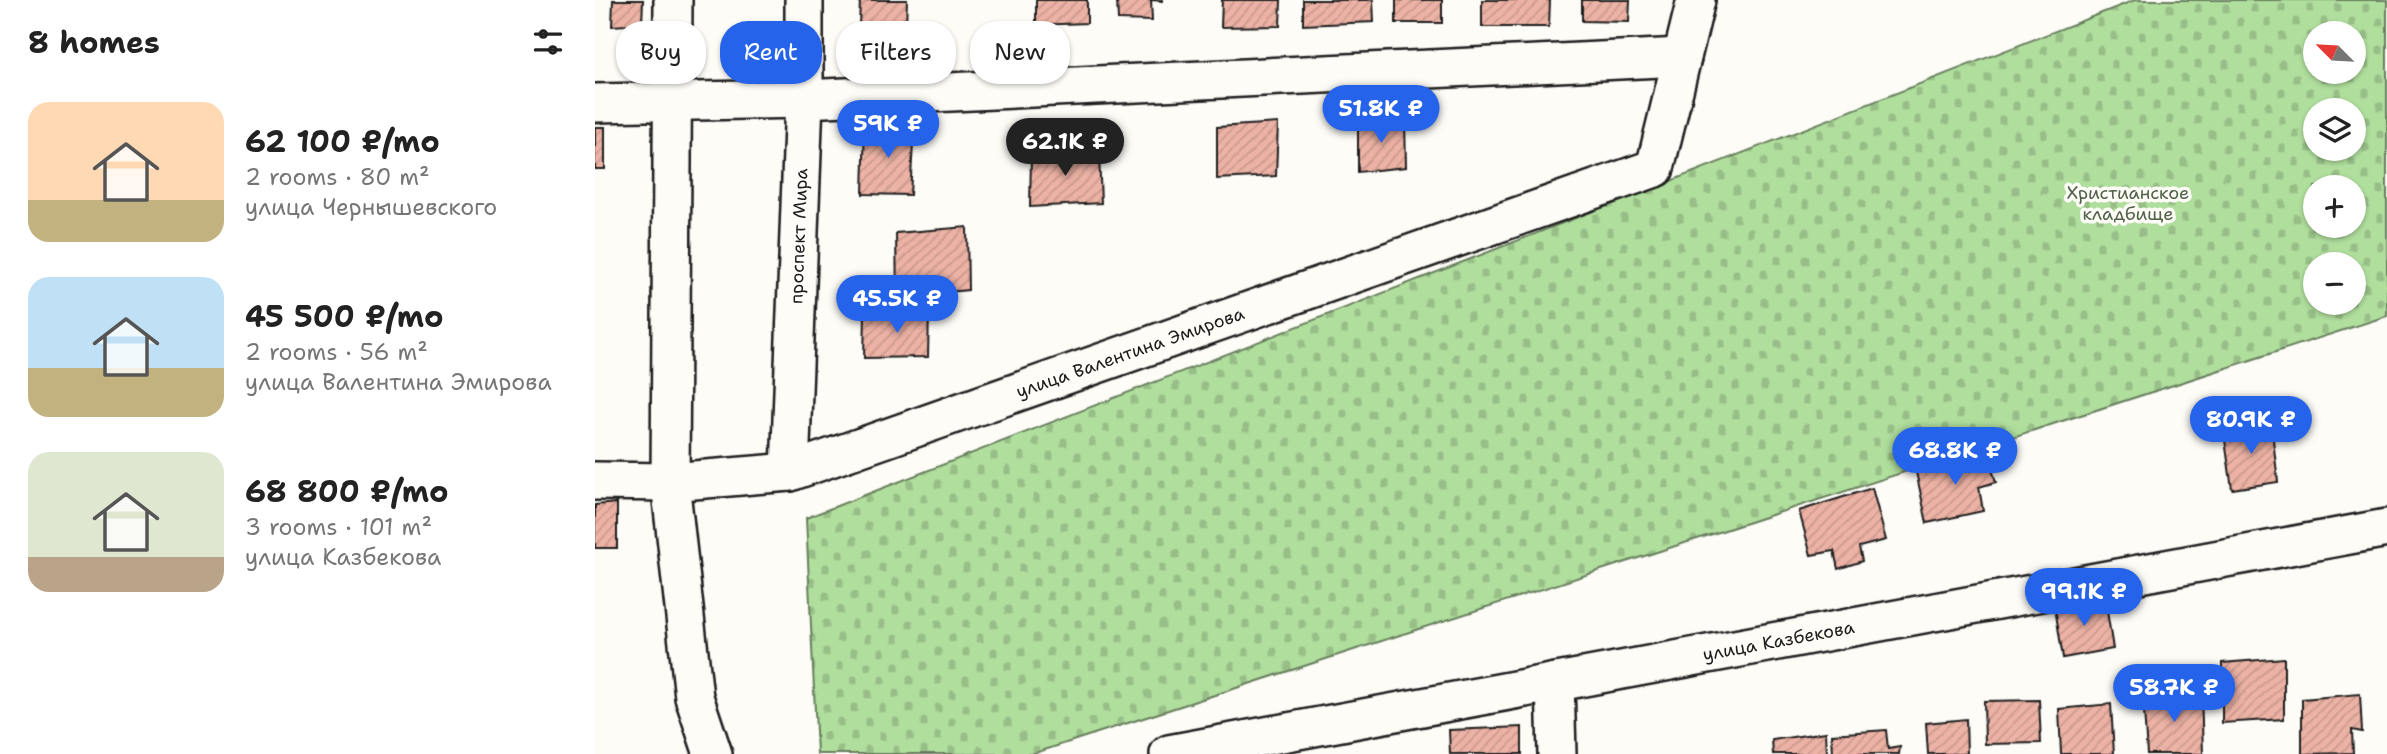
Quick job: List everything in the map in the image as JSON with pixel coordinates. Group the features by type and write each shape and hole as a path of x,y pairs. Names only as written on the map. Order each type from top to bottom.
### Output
{"street":[{"path":"673,0 670,482 694,696 713,754"},
{"name":"проспект Мира","path":"790,472 804,99 804,0"},
{"path":"595,103 804,99 1682,57 1696,0"},
{"name":"улица Валентина Эмирова","path":"595,481 670,482 790,472 1655,168 1682,57"},
{"name":"улица Казбекова","path":"1169,754 2387,528"},
{"path":"1555,682 1557,754"}],"green space":[{"name":"Христианское кладбище","path":"2135,0 2387,0 2387,316 1032,754 817,754 806,518"}],"building":[{"path":"613,0 643,0 642,21 616,21 616,26 612,26"},
{"path":"860,0 907,0 906,21 859,21"},
{"path":"1036,0 1087,0 1087,23 1036,21"},
{"path":"1117,0 1151,0 1152,21 1118,20"},
{"path":"1222,0 1281,0 1280,26 1221,27"},
{"path":"1303,0 1373,0 1374,22 1303,25"},
{"path":"1396,0 1442,0 1442,23 1396,23"},
{"path":"1482,0 1550,0 1549,27 1482,27"},
{"path":"1582,0 1630,0 1629,22 1582,21"},
{"path":"1405,119 1406,167 1358,172 1358,120"},
{"path":"1278,123 1276,176 1217,179 1217,127"},
{"path":"865,124 914,126 910,195 863,194"},
{"path":"595,127 605,127 605,169 595,169"},
{"path":"1078,145 1078,153 1099,153 1101,203 1030,207 1031,156 1051,156 1049,148"},
{"path":"967,227 968,290 897,297 896,233"},
{"path":"929,312 928,357 864,358 865,313"},
{"path":"2271,422 2278,482 2232,489 2224,433"},
{"path":"1986,449 1996,482 1979,487 1983,511 1927,523 1916,472"},
{"path":"1872,488 1886,540 1859,547 1862,561 1838,569 1834,551 1811,555 1799,511"},
{"path":"617,503 617,548 595,548 595,505"},
{"path":"2105,598 2113,649 2063,658 2055,608"},
{"path":"2284,658 2284,719 2222,723 2222,663"},
{"path":"2201,692 2203,754 2147,754 2143,696"},
{"path":"2360,694 2362,732 2352,730 2353,753 2302,754 2302,699"},
{"path":"2039,700 2041,743 1985,744 1984,701"},
{"path":"2111,704 2114,754 2061,754 2059,709"},
{"path":"1966,719 1967,754 1928,754 1926,723"},
{"path":"1522,727 1522,754 1450,754 1449,730"},
{"path":"1886,730 1888,749 1900,747 1899,754 1833,754 1832,734"},
{"path":"1826,732 1827,754 1773,754 1772,740"}]}
